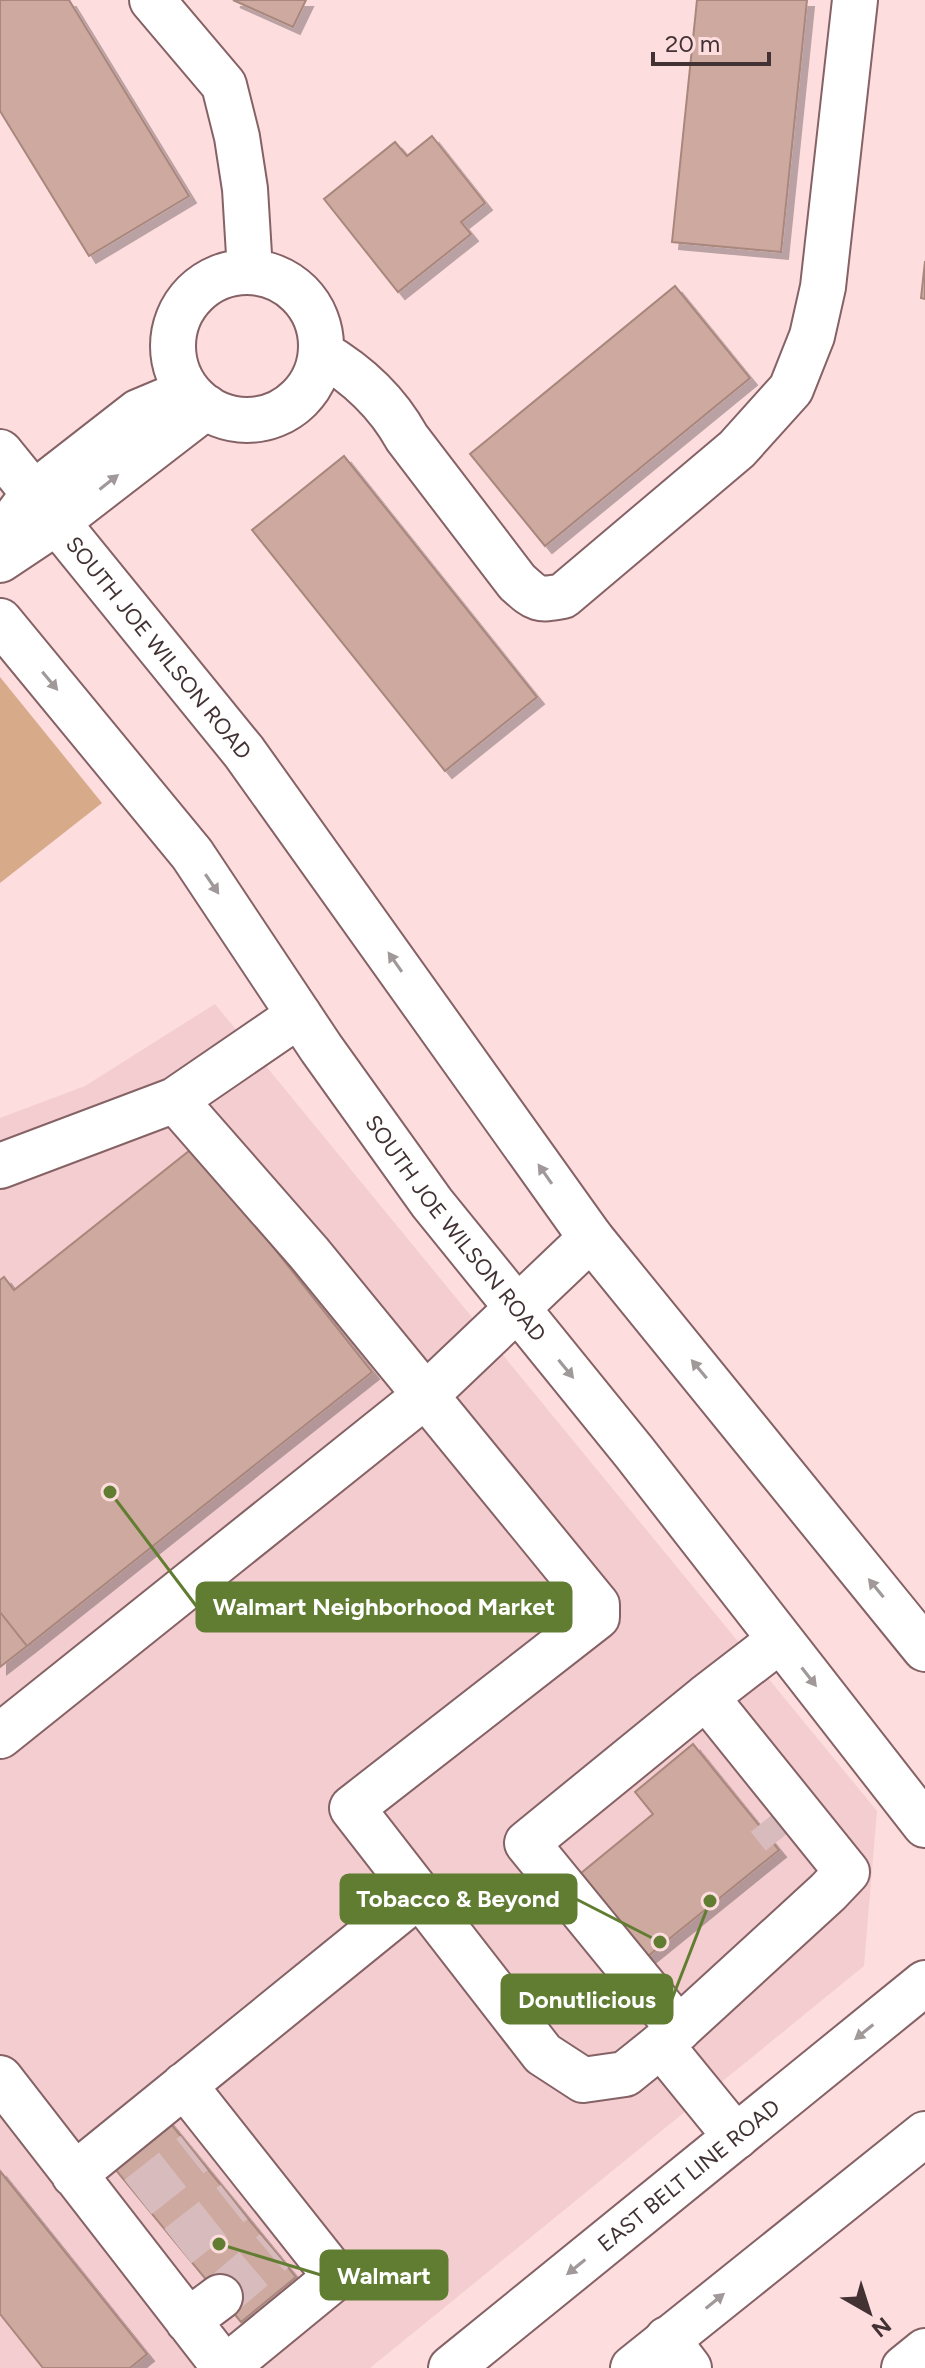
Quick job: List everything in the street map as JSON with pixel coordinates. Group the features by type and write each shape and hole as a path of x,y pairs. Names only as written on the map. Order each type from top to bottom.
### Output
{"main road":[{"path":"152,0 224,85 237,137 245,189 250,271"},
{"path":"321,353 373,391 394,415 407,438 517,582 542,600 563,596 737,449 791,389 812,336 823,287 855,0"},
{"path":"250,271 280,278 303,297 318,323 321,353 313,380 295,403 269,417 241,420 213,412 197,399 176,370 173,341 180,313 197,290 222,276 250,271"},
{"path":"0,538 197,399"},
{"name":"SOUTH JOE WILSON ROAD","path":"0,452 244,752 591,1238 925,1649"},
{"path":"0,560 46,508"},
{"name":"SOUTH JOE WILSON ROAD","path":"0,621 192,854 299,1015 432,1203 634,1452 925,1825"},
{"path":"0,1166 175,1100 299,1015"},
{"path":"175,1100 309,1253 597,1605 597,1617 352,1808 543,2054 583,2080 625,2074 670,2037 847,1872 696,1706"},
{"path":"0,1736 426,1395 591,1238"},
{"path":"736,2137 670,2037 527,1843 780,1640"},
{"path":"696,1706 776,1828 828,1892"},
{"path":"74,2175 419,1895"},
{"name":"EAST BELT LINE ROAD","path":"451,2368 925,1983"},
{"path":"0,2078 74,2175 124,2208 204,2309 225,2368 336,2277 287,2241 207,2142 184,2085"},
{"path":"633,2368 678,2354 925,2134"},
{"path":"904,2368 925,2351"}],"shaded area":[{"path":"0,677 102,803 0,883"},
{"path":"215,1004 877,1811 864,1966 370,2368 0,2368 0,1118 85,1086"}],"building":[{"path":"0,0 69,0 189,196 89,256 0,111"},
{"path":"233,0 306,0 293,27"},
{"path":"697,0 807,0 781,252 672,242"},
{"path":"432,136 485,203 461,222 471,234 398,292 324,199 395,142 407,156"},
{"path":"925,261 925,299 921,298"},
{"path":"675,286 750,378 545,546 470,454"},
{"path":"344,456 537,697 445,771 252,530"},
{"path":"194,1147 372,1372 27,1646 0,1612 0,1280 4,1277 14,1290"},
{"path":"0,1612 27,1646 0,1667"},
{"path":"693,1744 779,1850 637,1965 569,1883 653,1814 635,1792"},
{"path":"166,2118 296,2277 241,2322 110,2163"},
{"path":"0,2171 147,2354 130,2368 43,2368 0,2314"}],"tunnel":[{"path":"768,1818 783,1837"},
{"path":"138,2197 194,2153"},
{"path":"178,2246 234,2202"},
{"path":"220,2297 274,2251"}],"place":[{"name":"Walmart Neighborhood Market","path":"110,1492"},
{"name":"Donutlicious","path":"710,1901"},
{"name":"Tobacco & Beyond","path":"660,1942"},
{"name":"Walmart","path":"219,2244"}]}
